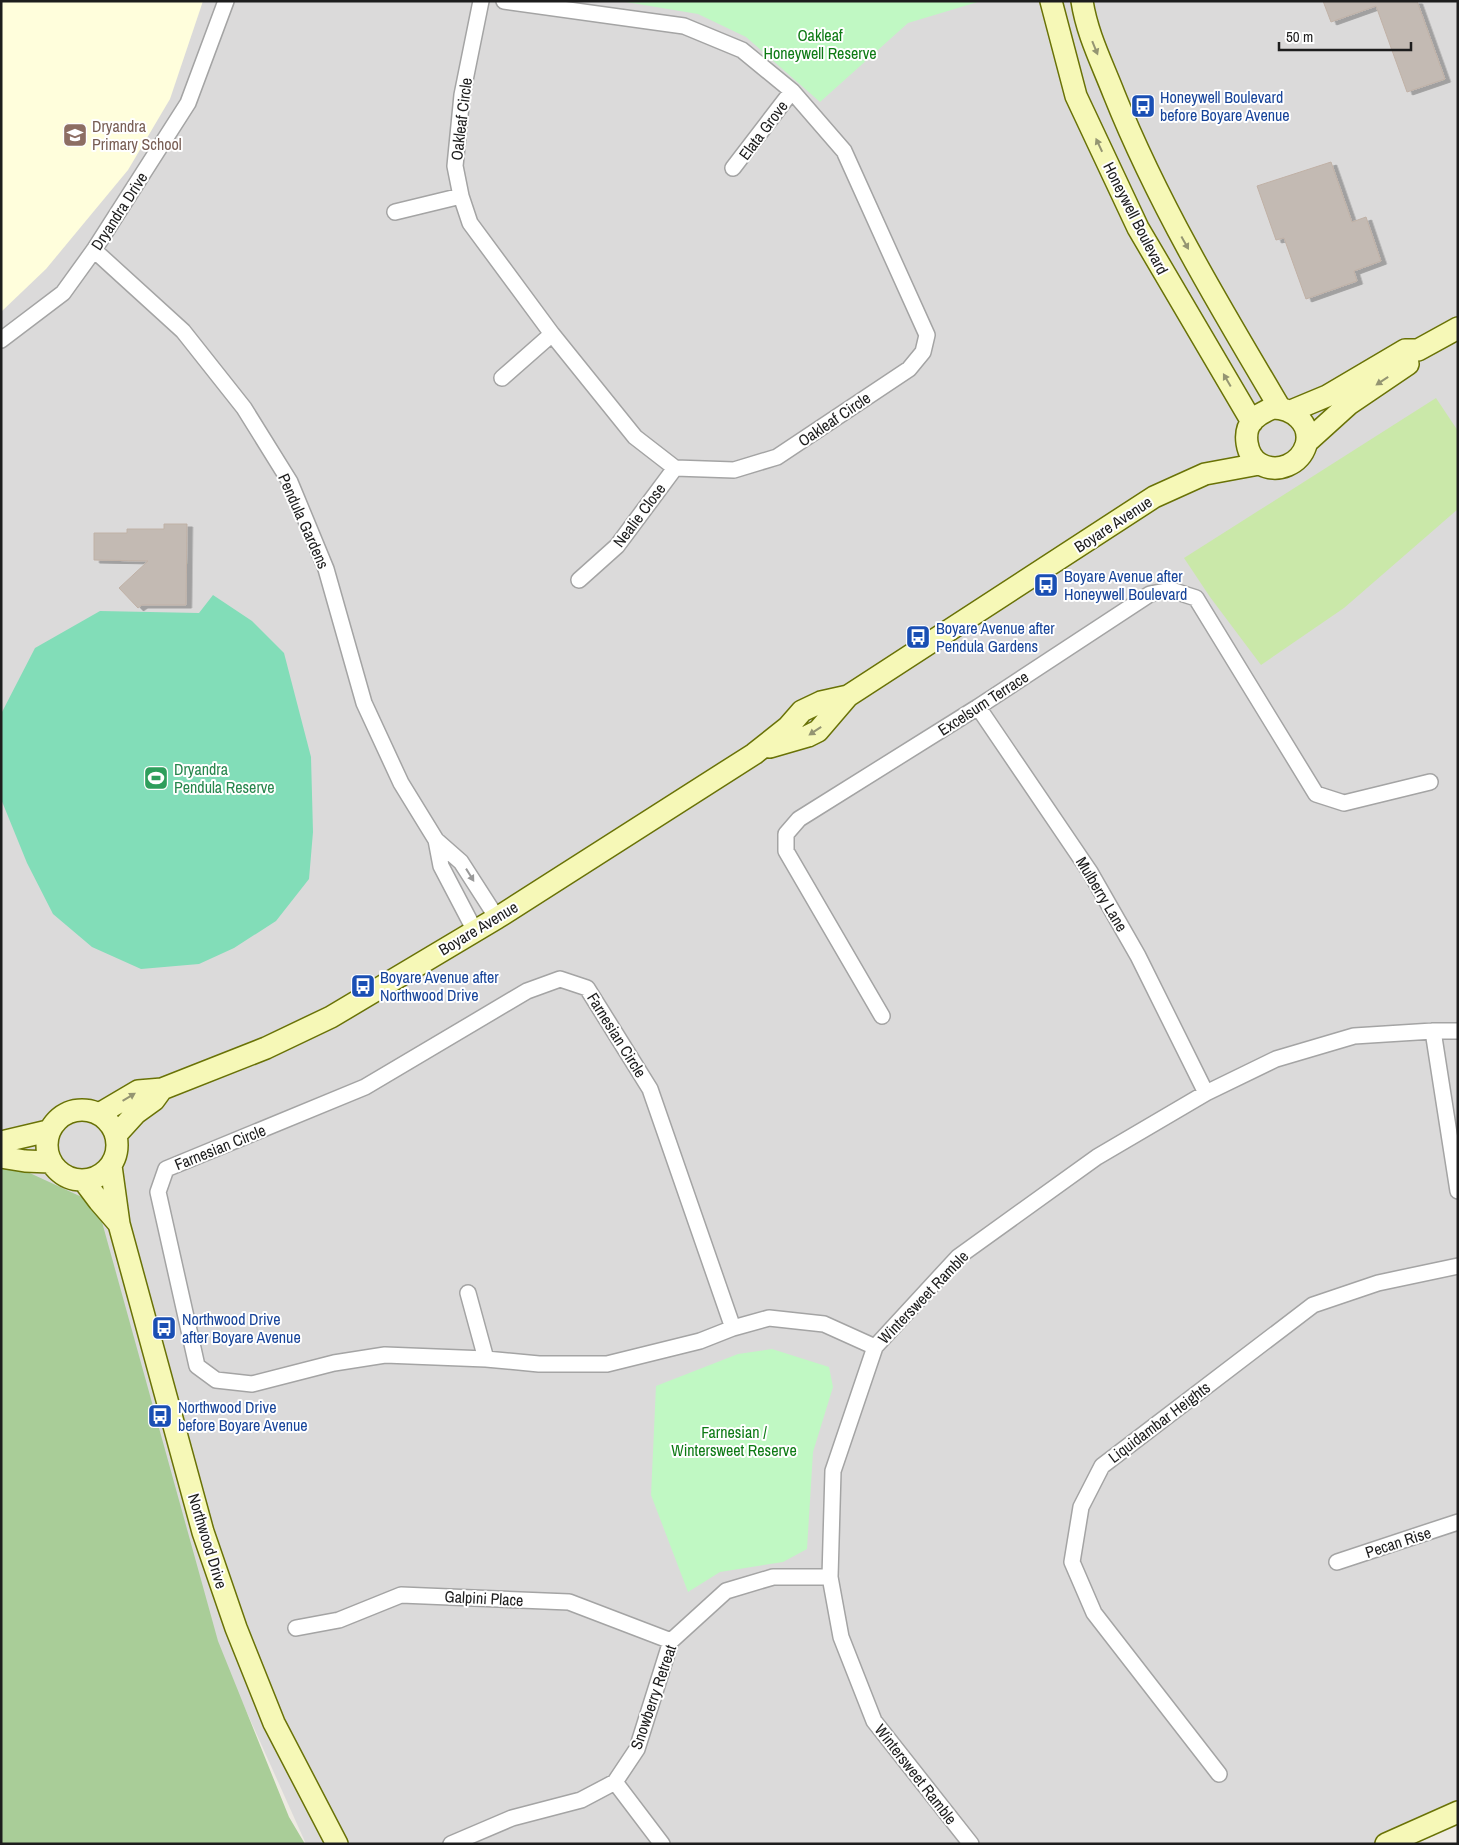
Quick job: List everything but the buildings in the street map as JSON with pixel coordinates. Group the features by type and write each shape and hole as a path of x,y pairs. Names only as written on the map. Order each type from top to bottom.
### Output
{"street":[{"name":"Dryandra Drive","path":"1,340 63,293 94,250 188,103 226,1"},
{"name":"Oakleaf Circle","path":"481,1 462,95 455,166 461,196 470,223 552,334 635,437 675,468 734,470 777,457 909,369 923,352 927,335 844,151 792,91 742,50 684,26 504,1"},
{"name":"Honeywell Boulevard","path":"1051,1 1076,96 1138,228 1249,431"},
{"name":"Honeywell Boulevard","path":"1082,1 1086,23 1132,140 1167,210 1224,314 1286,410"},
{"name":"Elata Grove","path":"733,168 792,91"},
{"path":"396,212 461,196"},
{"path":"1138,228 1167,210"},
{"name":"Pendula Gardens","path":"94,250 183,331 244,408 290,482 326,569 364,703 401,783 436,840 461,862 497,918"},
{"path":"1286,410 1327,396 1405,350 1418,350 1458,328"},
{"path":"502,378 552,334"},
{"path":"1307,442 1306,430 1301,421 1286,410 1273,408 1262,413 1249,431 1250,454 1259,464 1278,468 1287,466 1296,461 1303,452 1307,442 1349,404 1412,361 1418,350"},
{"name":"Boyare Avenue","path":"1205,474 1249,431"},
{"name":"Boyare Avenue","path":"99,1114 138,1091 162,1089 266,1048 331,1017 497,918 754,754 818,731 848,696 1154,497 1205,474 1259,464"},
{"name":"Nealie Close","path":"579,580 617,546 675,468"},
{"name":"Excelsum Terrace","path":"882,1016 786,851 786,834 800,819 978,707 1150,594 1171,590 1196,598 1316,794 1344,803 1430,782"},
{"name":"Mulberry Lane","path":"978,707 1090,872 1138,956 1206,1093"},
{"name":"Pendula Gardens","path":"436,840 441,866 475,931"},
{"name":"Farnesian Circle","path":"734,1328 650,1088 587,988 560,979 527,991 365,1087 166,1169 158,1192 198,1366 216,1380 252,1384 334,1362 385,1355 486,1359 539,1364 607,1364 700,1341 734,1328 769,1318 824,1324 875,1347"},
{"path":"1433,1031 1458,1191"},
{"name":"Wintersweet Ramble","path":"971,1844 874,1721 841,1637 830,1577 833,1471 875,1347 958,1257 1097,1157 1206,1093 1276,1059 1354,1036 1458,1031"},
{"name":"Boyare Avenue","path":"116,1135 136,1113 154,1100 162,1089"},
{"path":"81,1110 99,1114 106,1119 116,1135 118,1145 116,1156 111,1166 103,1174 94,1178 74,1180 64,1176 50,1162 46,1145 48,1132 56,1120 72,1111 81,1110"},
{"path":"1,1142 48,1132"},
{"path":"1,1156 50,1162"},
{"name":"Northwood Drive","path":"111,1166 119,1224 203,1532 236,1628 274,1723 337,1844"},
{"name":"Northwood Drive","path":"84,1180 119,1224"},
{"name":"Liquidambar Heights","path":"1219,1774 1094,1613 1072,1562 1081,1507 1102,1466 1313,1305 1378,1283 1458,1266"},
{"path":"468,1293 486,1359"},
{"name":"Pecan Rise","path":"1338,1562 1458,1522"},
{"name":"Snowberry Retreat","path":"451,1844 512,1818 581,1800 615,1782 637,1749 653,1692 671,1641 726,1591 773,1577 830,1577"},
{"name":"Galpini Place","path":"296,1628 338,1620 401,1595 569,1602 671,1641"},
{"path":"615,1782 662,1844"},
{"path":"1386,1844 1458,1812"}],"shaded area":[{"path":"1,1 1458,1 1458,1816 1405,1844 306,1844 1,1165"},
{"name":"Dryandra Primary School","path":"1,1 203,1 170,99 128,170 46,269 1,312"}],"green space":[{"name":"Oakleaf Honeywell Reserve","path":"620,1 981,1 908,23 820,102 746,37 698,14"},
{"path":"1436,398 1458,431 1458,509 1344,608 1261,665 1210,597 1184,558"},
{"name":"Dryandra Pendula Reserve","path":"213,595 252,621 284,653 311,757 313,832 309,879 276,921 234,948 199,964 141,969 92,947 53,914 27,863 1,799 1,714 35,648 100,611 199,613"},
{"path":"8,1163 97,1204 218,1641 289,1817 305,1844 1,1844 1,1165"},
{"name":"Farnesian / Wintersweet Reserve","path":"772,1349 829,1367 833,1387 813,1452 807,1549 783,1562 720,1572 688,1592 651,1495 656,1386 738,1354"}],"place":[{"name":"Honeywell Boulevard before Boyare Avenue","path":"1143,106"},
{"name":"Dryandra Primary School","path":"75,135"},
{"name":"Boyare Avenue after Honeywell Boulevard","path":"1046,585"},
{"name":"Boyare Avenue after Pendula Gardens","path":"918,637"},
{"name":"Dryandra Pendula Reserve","path":"156,778"},
{"name":"Boyare Avenue after Northwood Drive","path":"363,986"},
{"name":"Northwood Drive after Boyare Avenue","path":"164,1328"},
{"name":"Northwood Drive before Boyare Avenue","path":"160,1416"}]}
